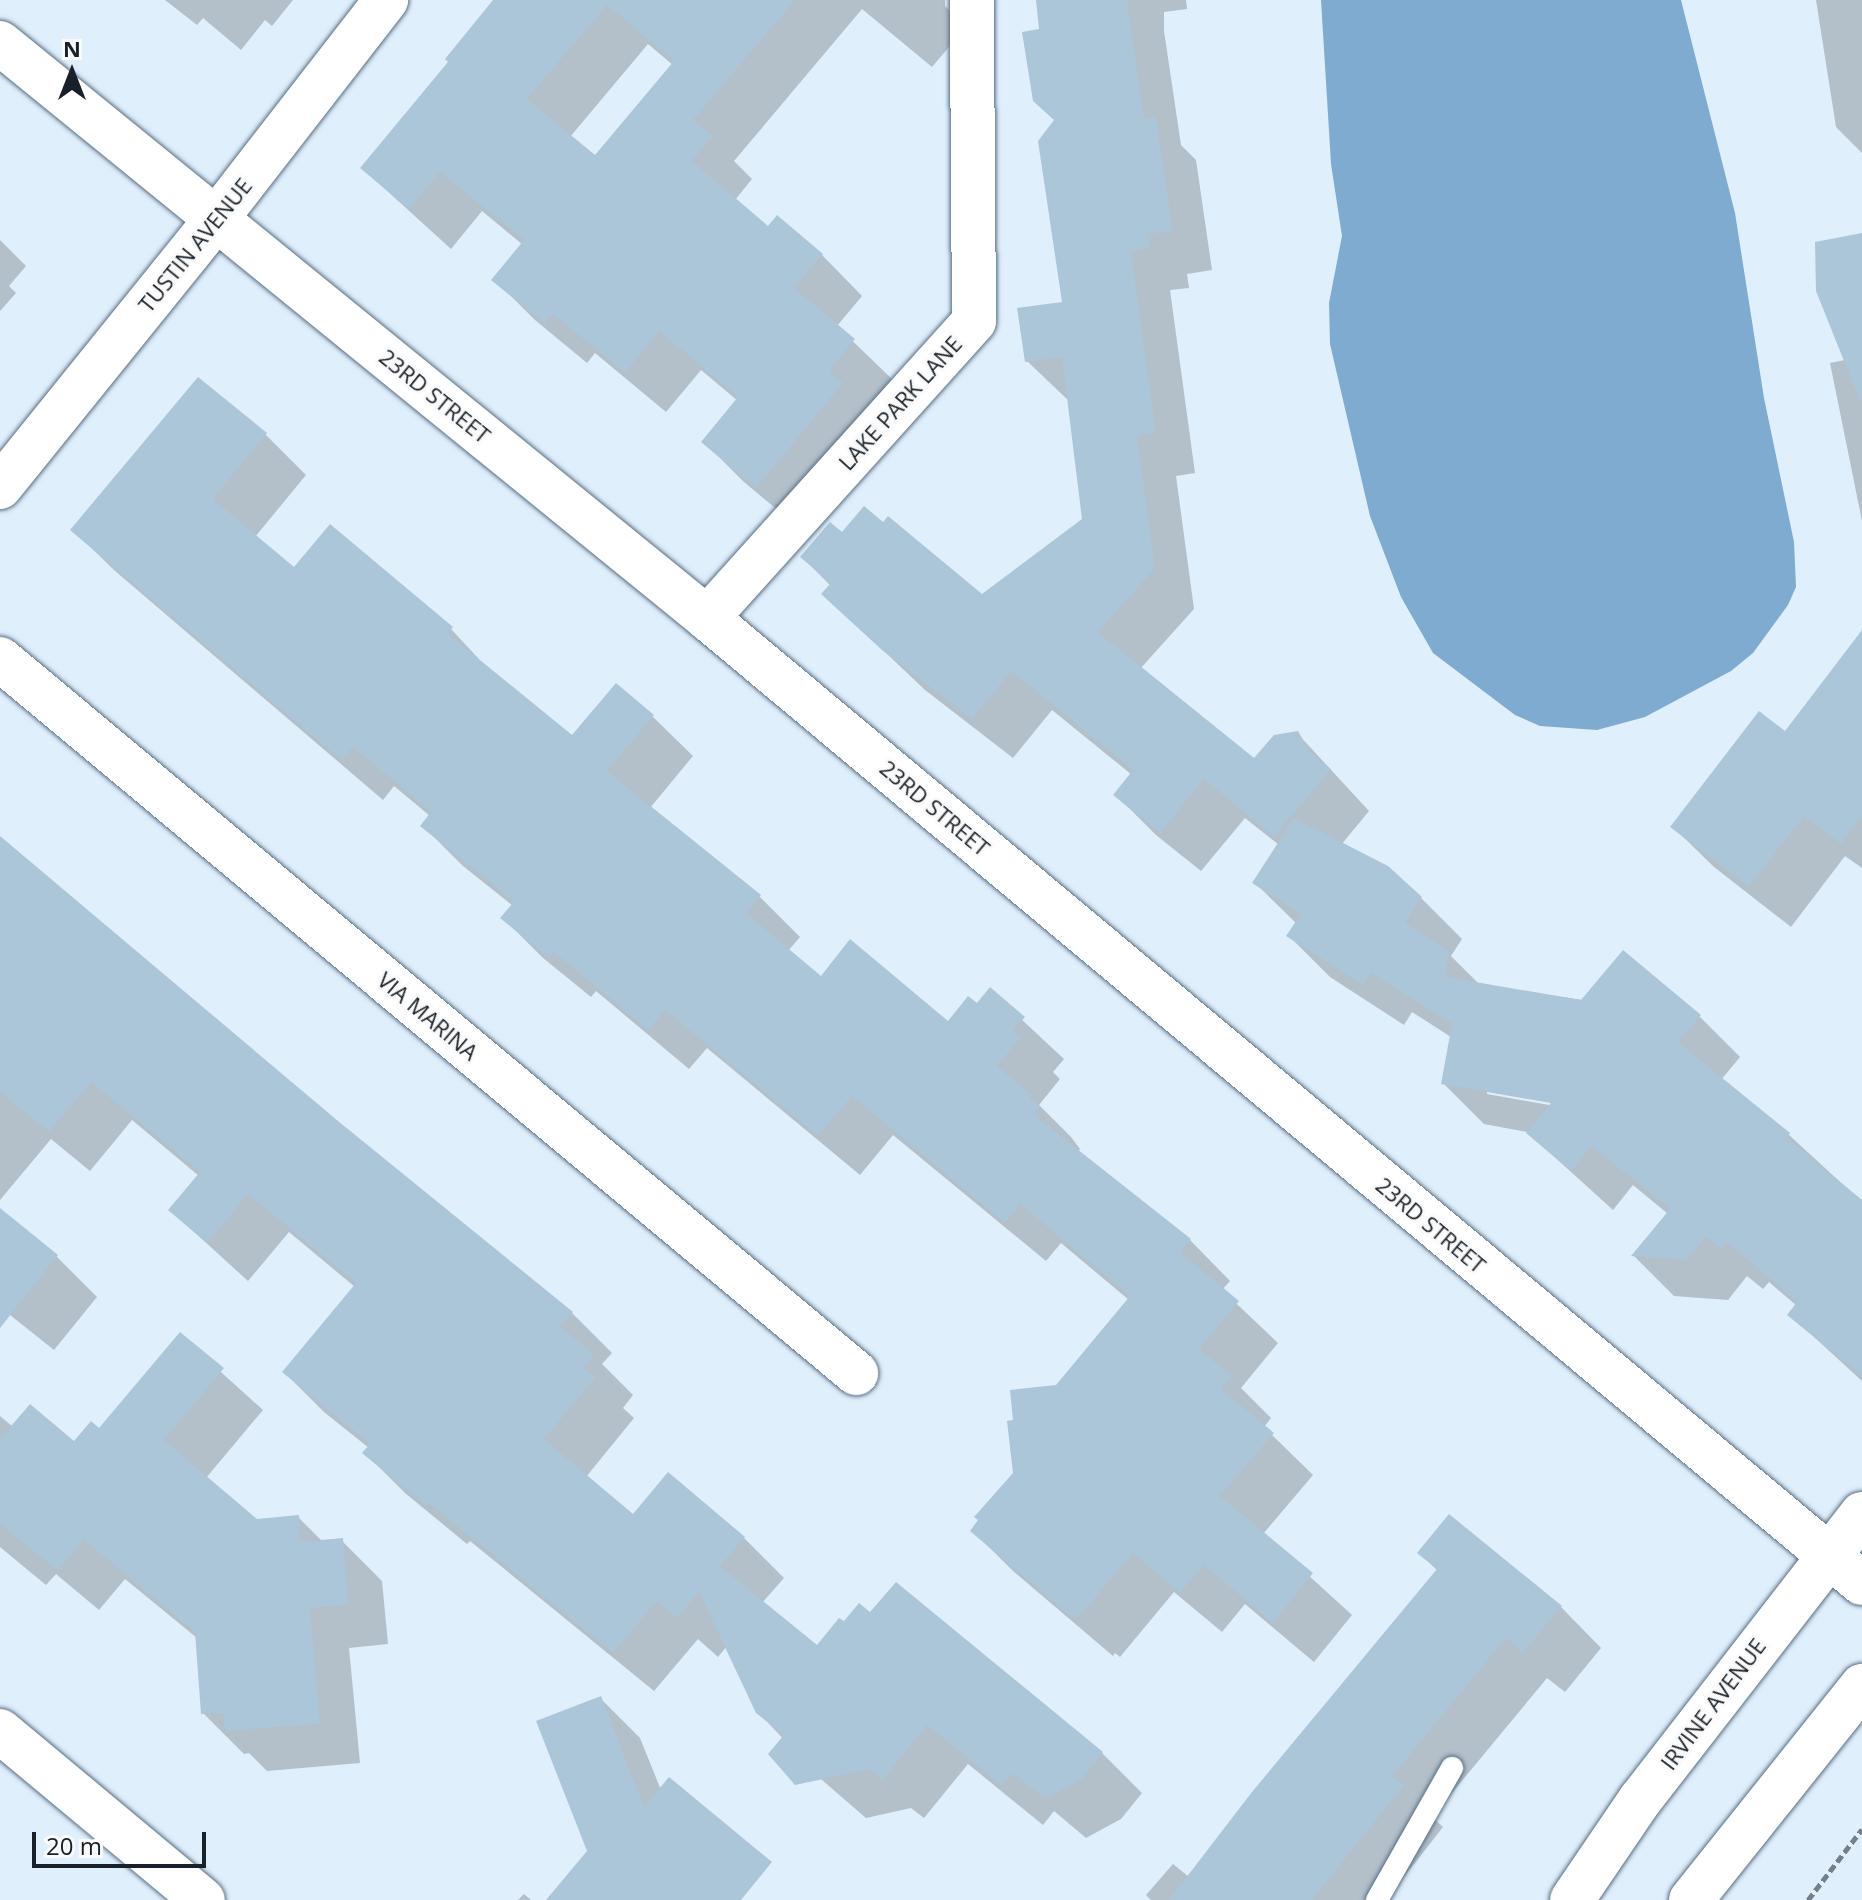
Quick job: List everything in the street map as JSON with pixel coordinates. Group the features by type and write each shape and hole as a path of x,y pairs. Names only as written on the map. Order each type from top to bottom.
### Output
{"street":[{"name":"TUSTIN AVENUE","path":"0,487 217,218 386,0"},
{"name":"LAKE PARK LANE","path":"707,618 974,321 972,0"},
{"name":"23RD STREET","path":"0,43 707,618 1862,1583"},
{"name":"VIA MARINA","path":"0,659 856,1373"},
{"name":"IRVINE AVENUE","path":"1572,1900 1640,1800 1826,1556 1862,1514"},
{"path":"1691,1900 1862,1686"},
{"path":"0,1731 203,1900"}],"lane":[{"path":"1377,1900 1452,1768"}],"path":[{"path":"1808,1900 1862,1829"}],"water":[{"path":"1321,0 1681,0 1735,213 1764,398 1794,542 1796,587 1788,605 1753,653 1731,671 1645,717 1597,730 1540,726 1515,715 1433,653 1401,597 1370,516 1330,344 1329,303 1342,236 1331,164"}],"building":[{"path":"493,0 795,0 693,120 713,136 692,161 768,226 777,215 823,254 794,288 855,339 829,371 843,383 756,488 701,442 738,397 659,331 625,373 553,314 545,324 491,280 524,240 440,172 409,209 360,168 448,62 445,59","holes":["607,5 674,61 595,155 527,99"]},
{"path":"1036,0 1127,0 1144,119 1156,117 1173,231 1148,234 1150,248 1131,251 1156,433 1137,436 1155,568 1098,632 1254,758 1274,735 1298,731 1310,752 1331,769 1274,837 1204,779 1160,833 1113,795 1133,770 1011,671 972,719 882,650 821,594 831,583 800,557 830,522 842,532 864,506 883,522 888,516 982,594 1082,519 1062,357 1025,362 1017,308 1062,302 1038,141 1054,120 1033,101 1022,32 1039,29"},
{"path":"1862,233 1860,401 1816,291 1815,242"},
{"path":"198,377 267,433 213,499 294,567 330,524 453,627 448,634 572,735 616,683 654,715 607,771 761,895 746,913 821,976 850,939 948,1021 968,996 977,1003 990,987 1025,1017 1013,1030 1021,1037 997,1066 1032,1095 1029,1098 1041,1107 1034,1115 1191,1239 1180,1252 1239,1301 1199,1349 1232,1376 1221,1389 1274,1433 1220,1496 1313,1573 1273,1623 1204,1565 1180,1593 1133,1553 1078,1618 1074,1614 1071,1617 970,1531 978,1520 974,1517 1013,1473 1007,1421 1013,1420 1010,1390 1056,1385 1130,1296 1020,1204 1005,1223 852,1096 818,1136 665,1010 648,1030 554,952 549,958 500,918 514,902 420,826 431,812 353,747 342,761 70,530"},
{"path":"1862,630 1862,816 1841,844 1804,816 1749,887 1670,827 1759,711 1785,731"},
{"path":"1294,818 1388,866 1422,897 1405,923 1449,951 1446,977 1581,1000 1623,950 1701,1015 1678,1042 1790,1133 1787,1138 1862,1200 1862,1376 1787,1315 1797,1302 1727,1242 1721,1249 1706,1237 1686,1260 1631,1256 1670,1209 1592,1146 1571,1171 1526,1133 1551,1103 1441,1084 1452,1024 1371,973 1363,985 1286,936 1301,914 1252,883"},
{"path":"0,836 338,1121 573,1312 560,1326 594,1354 584,1368 596,1377 544,1439 633,1514 668,1472 745,1537 720,1566 817,1645 839,1618 844,1621 859,1603 870,1612 896,1582 1103,1752 1081,1780 1045,1799 1013,1773 1002,1786 927,1725 883,1780 870,1769 795,1785 768,1754 784,1735 756,1713 699,1592 677,1618 657,1601 613,1653 429,1503 426,1506 362,1453 370,1444 282,1372 356,1283 248,1194 207,1243 168,1210 200,1172 91,1082 49,1132 0,1092"},
{"path":"0,1208 58,1255 0,1328"},
{"path":"180,1332 224,1368 164,1440 257,1519 299,1515 300,1542 343,1538 348,1605 310,1608 320,1724 225,1731 223,1713 201,1714 195,1632 84,1540 58,1571 0,1524 0,1439 30,1404 74,1441 91,1421 99,1428"},
{"path":"1449,1514 1562,1606 1523,1653 1506,1638 1392,1776 1404,1785 1312,1900 1169,1900 1252,1792 1437,1569 1417,1553"},
{"path":"601,1696 644,1807 669,1777 772,1862 741,1900 546,1900 587,1851 536,1721"}]}
